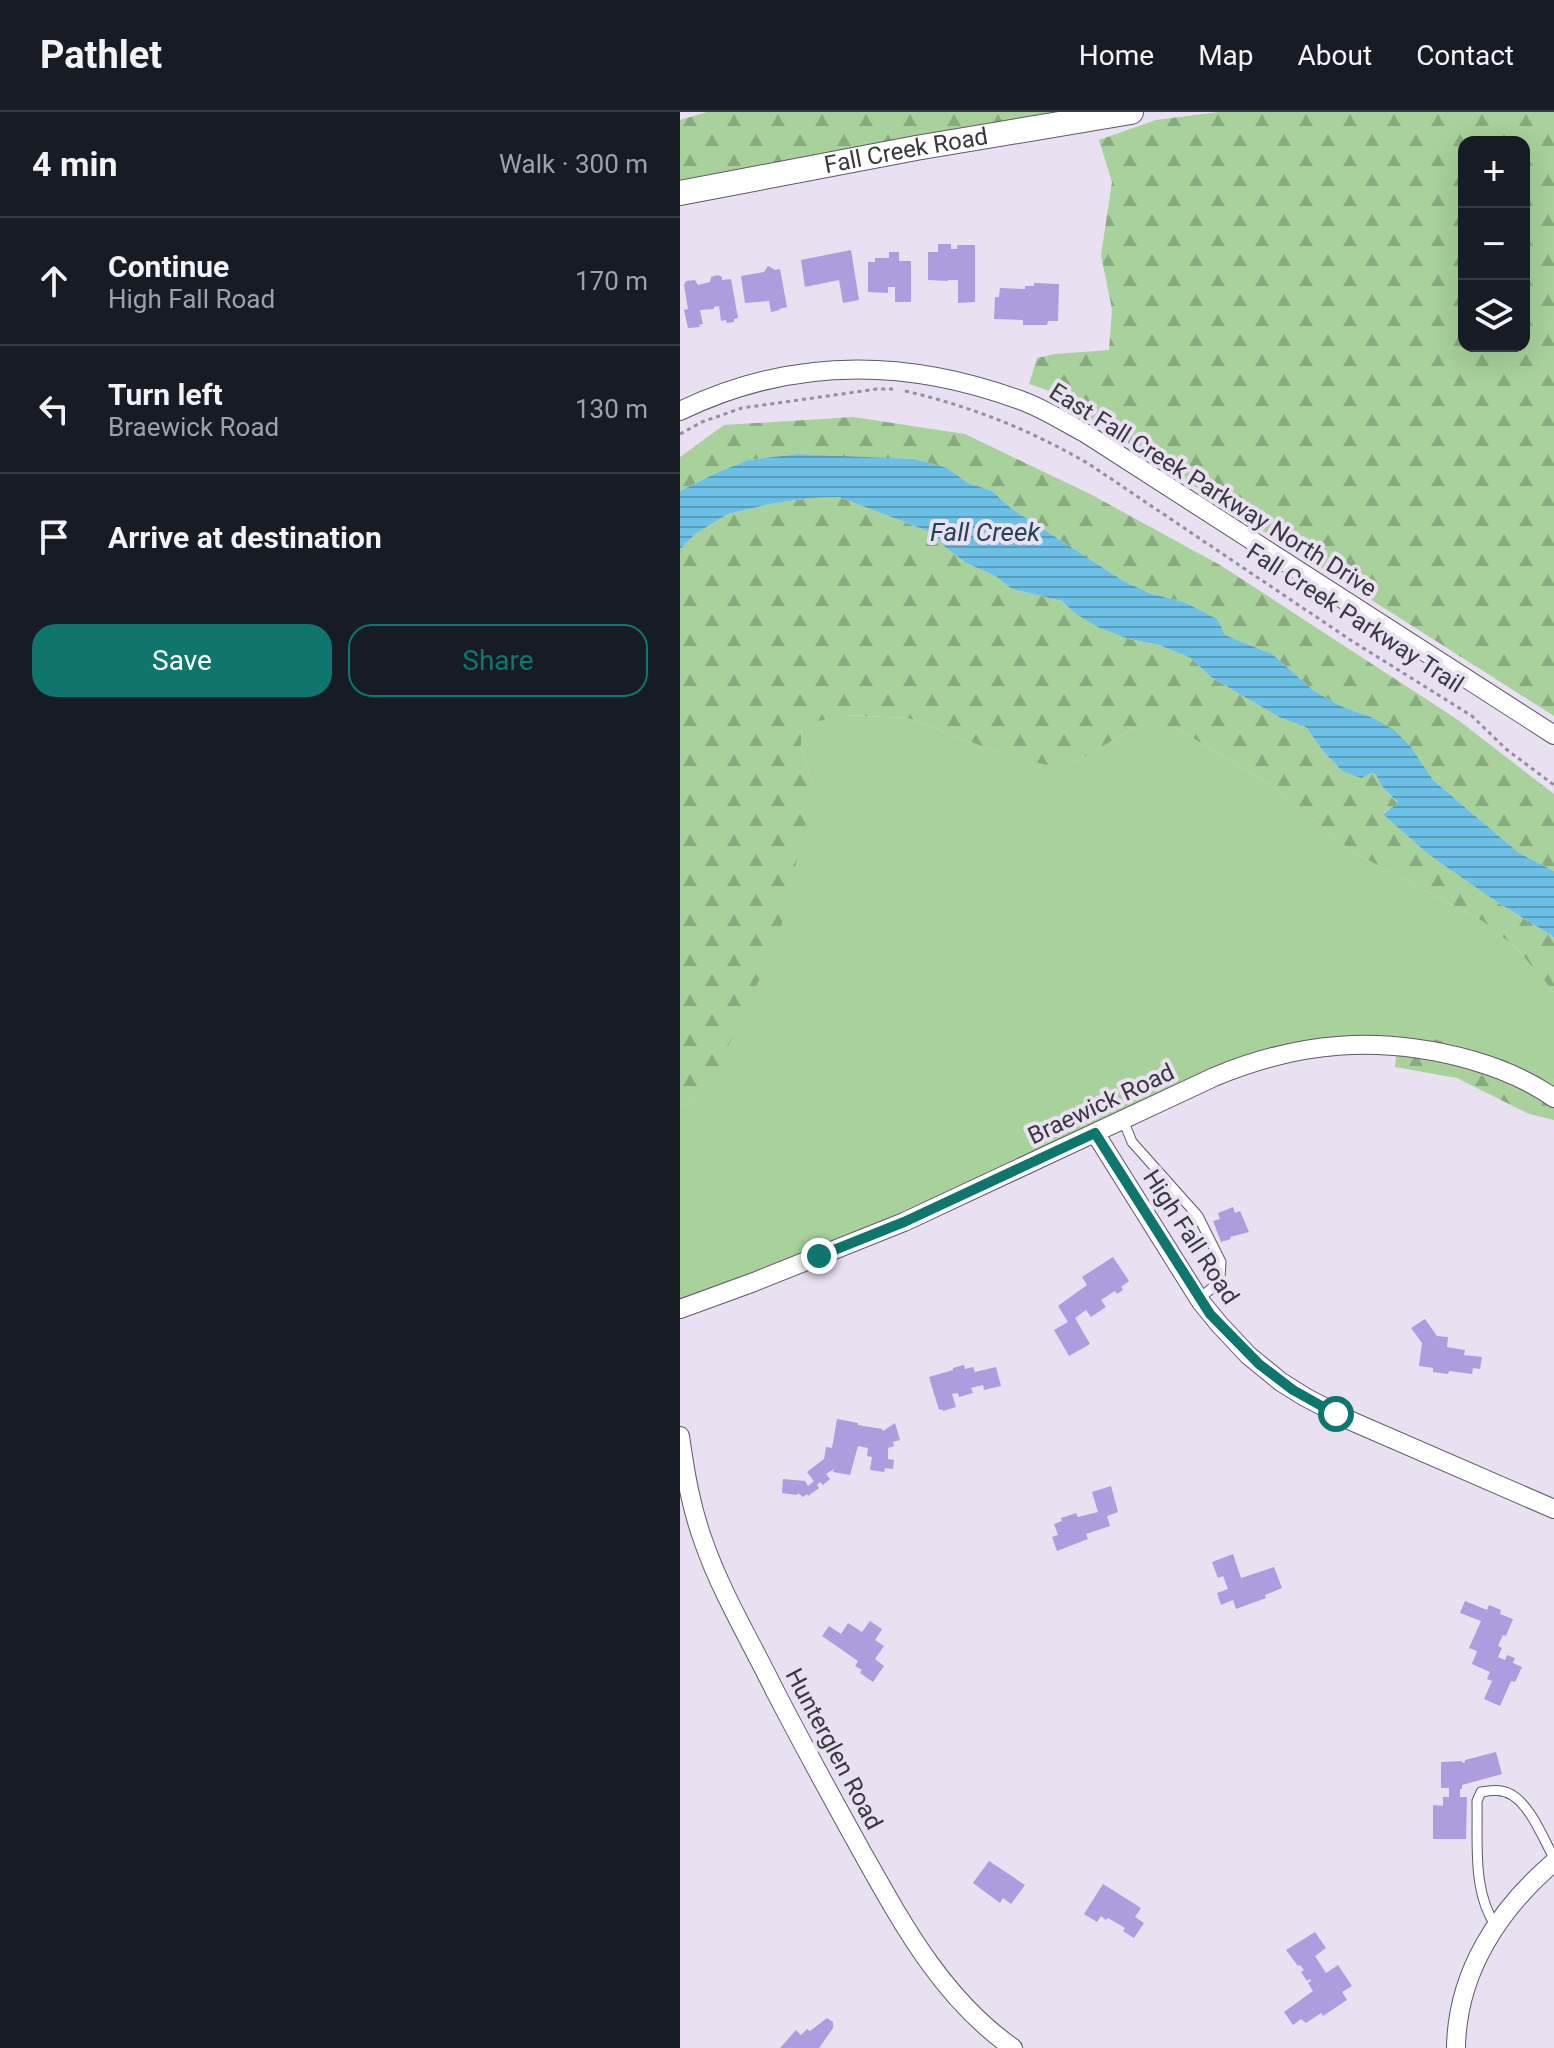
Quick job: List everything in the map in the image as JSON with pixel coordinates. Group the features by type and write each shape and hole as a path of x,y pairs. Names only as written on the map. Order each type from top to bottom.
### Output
{"main road":[{"name":"Fall Creek Road","path":"680,193 916,148 1131,112"}],"street":[{"name":"East Fall Creek Parkway North Drive","path":"680,411 726,391 764,380 842,368 921,373 1006,394 1085,433 1554,735"},
{"name":"Braewick Road","path":"680,1309 865,1239 1214,1077 1267,1057 1357,1044 1399,1045 1454,1055 1494,1068 1554,1098"},
{"name":"High Fall Road","path":"1095,1133 1199,1299 1248,1355 1281,1382 1349,1420 1554,1509"},
{"name":"Hunterglen Road","path":"680,1436 692,1504 705,1546 810,1759 927,1962 974,2015 1013,2048"},
{"path":"1456,2048 1457,2020 1466,1984 1481,1950 1496,1926 1554,1860"}],"lane":[{"path":"1123,1120 1137,1149 1198,1216 1221,1262 1220,1278 1199,1299"},
{"path":"1496,1926 1487,1914 1478,1870 1477,1801 1481,1792 1496,1790 1513,1795 1526,1808 1554,1860"}],"path":[{"name":"Fall Creek Parkway Trail","path":"680,434 713,417 742,408 877,389 906,391 990,415 1089,464 1364,649 1472,716 1506,749 1554,785"}],"green space":[{"path":"707,112 1078,112 680,180 680,120"},
{"path":"1218,112 1554,112 1554,716 1047,390 1029,384 1037,358 1109,350 1112,309 1101,255 1112,182 1099,140 1156,120"},
{"path":"853,417 965,434 1090,494 1220,565 1458,720 1554,794 1554,871 1519,853 1433,780 1411,747 1371,717 1343,707 1314,691 1272,654 1225,635 1216,619 1184,602 1152,594 1125,582 1012,509 992,491 968,483 947,468 915,459 797,454 748,460 680,491 680,457 724,425"},
{"path":"839,497 933,533 966,563 997,576 1012,589 1062,601 1076,614 1129,639 1159,645 1191,658 1211,677 1281,718 1306,727 1342,771 1376,773 1380,784 1398,804 1383,813 1494,900 1554,937 1554,992 1516,948 1484,922 1353,852 1271,785 1176,728 1134,728 1074,763 1052,766 1010,757 908,718 845,715 802,725 801,745 814,788 778,940 706,1093 680,1107 680,549 695,534 728,514 770,504"},
{"path":"845,715 908,718 1010,757 1074,763 1134,728 1176,728 1271,785 1353,852 1484,922 1516,948 1554,992 1554,1080 1531,1068 1425,1036 1339,1036 1274,1047 827,1245 680,1302 680,1107 706,1093 814,788 801,745 802,724"},
{"path":"1398,1036 1425,1036 1531,1068 1554,1080 1554,1120 1529,1114 1457,1078 1395,1067"}],"water":[{"name":"Fall Creek","path":"797,454 915,459 947,468 968,483 992,491 1012,509 1125,582 1152,594 1184,602 1217,619 1225,635 1272,654 1314,691 1394,730 1411,747 1433,780 1519,853 1554,871 1554,937 1427,853 1383,814 1398,803 1380,784 1376,774 1361,778 1342,771 1306,727 1281,718 1211,677 1191,658 1100,628 1076,614 1062,601 1012,589 996,576 966,563 933,533 839,497 811,498 728,514 695,534 680,549 680,491 748,460"}],"building":[{"path":"938,244 951,244 951,249 957,249 957,245 975,245 975,302 958,303 958,280 928,280 928,252 938,252"},
{"path":"851,250 859,300 843,303 839,280 805,287 801,260"},
{"path":"889,252 899,252 899,261 911,261 911,302 895,302 895,287 888,287 888,293 868,292 868,262 875,262 875,258 889,258"},
{"path":"768,266 780,269 787,307 771,312 769,301 745,303 741,276 764,272"},
{"path":"718,275 722,280 731,279 738,318 734,322 721,321 719,306 714,307 700,310 703,324 700,327 688,328 684,310 688,309 686,281 695,280 698,285 710,282 711,277"},
{"path":"1034,283 1059,284 1058,321 1048,321 1047,325 1023,325 1023,320 994,319 995,297 999,297 1000,288 1025,289 1025,286 1034,286"},
{"path":"1233,1207 1235,1213 1240,1211 1249,1232 1221,1242 1213,1221 1220,1219 1218,1213"},
{"path":"1113,1257 1129,1281 1121,1287 1123,1290 1117,1294 1115,1291 1101,1300 1106,1307 1091,1317 1086,1310 1075,1318 1090,1344 1069,1356 1054,1330 1068,1322 1058,1306 1087,1285 1082,1277"},
{"path":"1425,1319 1437,1336 1448,1337 1447,1347 1465,1350 1464,1355 1482,1357 1480,1369 1473,1368 1472,1374 1449,1371 1448,1374 1419,1366 1422,1343 1411,1328"},
{"path":"964,1365 965,1369 973,1367 975,1372 996,1367 1001,1386 984,1390 983,1385 971,1388 973,1393 959,1397 958,1393 952,1394 956,1407 939,1410 929,1377"},
{"path":"837,1419 883,1431 895,1423 900,1440 888,1448 888,1459 894,1460 893,1469 885,1468 884,1472 870,1470 872,1457 867,1456 868,1448 858,1446 850,1475 833,1472 834,1469 826,1474 830,1479 823,1485 820,1482 817,1485 819,1488 808,1496 782,1493 783,1479 805,1481 808,1486 814,1481 807,1472 824,1459 826,1447 832,1448"},
{"path":"1111,1486 1118,1512 1107,1516 1110,1526 1086,1534 1088,1539 1057,1551 1052,1537 1058,1535 1054,1524 1076,1513 1078,1517 1098,1512 1092,1492"},
{"path":"1233,1554 1241,1578 1274,1567 1282,1588 1265,1595 1266,1598 1236,1609 1233,1600 1221,1605 1217,1593 1228,1589 1223,1576 1218,1578 1212,1562"},
{"path":"1465,1601 1487,1610 1489,1605 1513,1619 1498,1646 1502,1648 1498,1657 1505,1660 1507,1655 1515,1658 1513,1663 1522,1667 1515,1682 1511,1681 1500,1706 1484,1699 1492,1681 1487,1679 1490,1672 1472,1664 1477,1651 1469,1648 1481,1621 1460,1613"},
{"path":"870,1621 882,1629 875,1640 884,1646 875,1659 884,1666 873,1682 855,1666 858,1661 822,1636 829,1626 841,1634 848,1623 862,1632"},
{"path":"1496,1752 1502,1774 1462,1785 1460,1789 1460,1797 1467,1797 1466,1839 1433,1839 1433,1805 1443,1806 1443,1797 1449,1797 1449,1788 1441,1788 1441,1762 1462,1763"},
{"path":"989,1861 1025,1885 1011,1904 1003,1898 1000,1903 973,1883"},
{"path":"1103,1884 1141,1908 1135,1917 1144,1923 1134,1938 1123,1931 1125,1928 1108,1918 1106,1920 1101,1916 1097,1922 1084,1914"},
{"path":"1315,1932 1326,1948 1315,1956 1326,1973 1338,1965 1352,1986 1342,1992 1347,2000 1323,2016 1321,2013 1306,2023 1301,2019 1293,2025 1284,2012 1313,1991 1308,1983 1310,1979 1307,1981 1301,1972 1304,1970 1286,1950"},
{"path":"827,2018 833,2022 833,2028 819,2048 780,2048 796,2030 801,2035"}],"route":[{"path":"819,1256 904,1222 1095,1133 1210,1314 1259,1364 1293,1390 1336,1414"}]}
